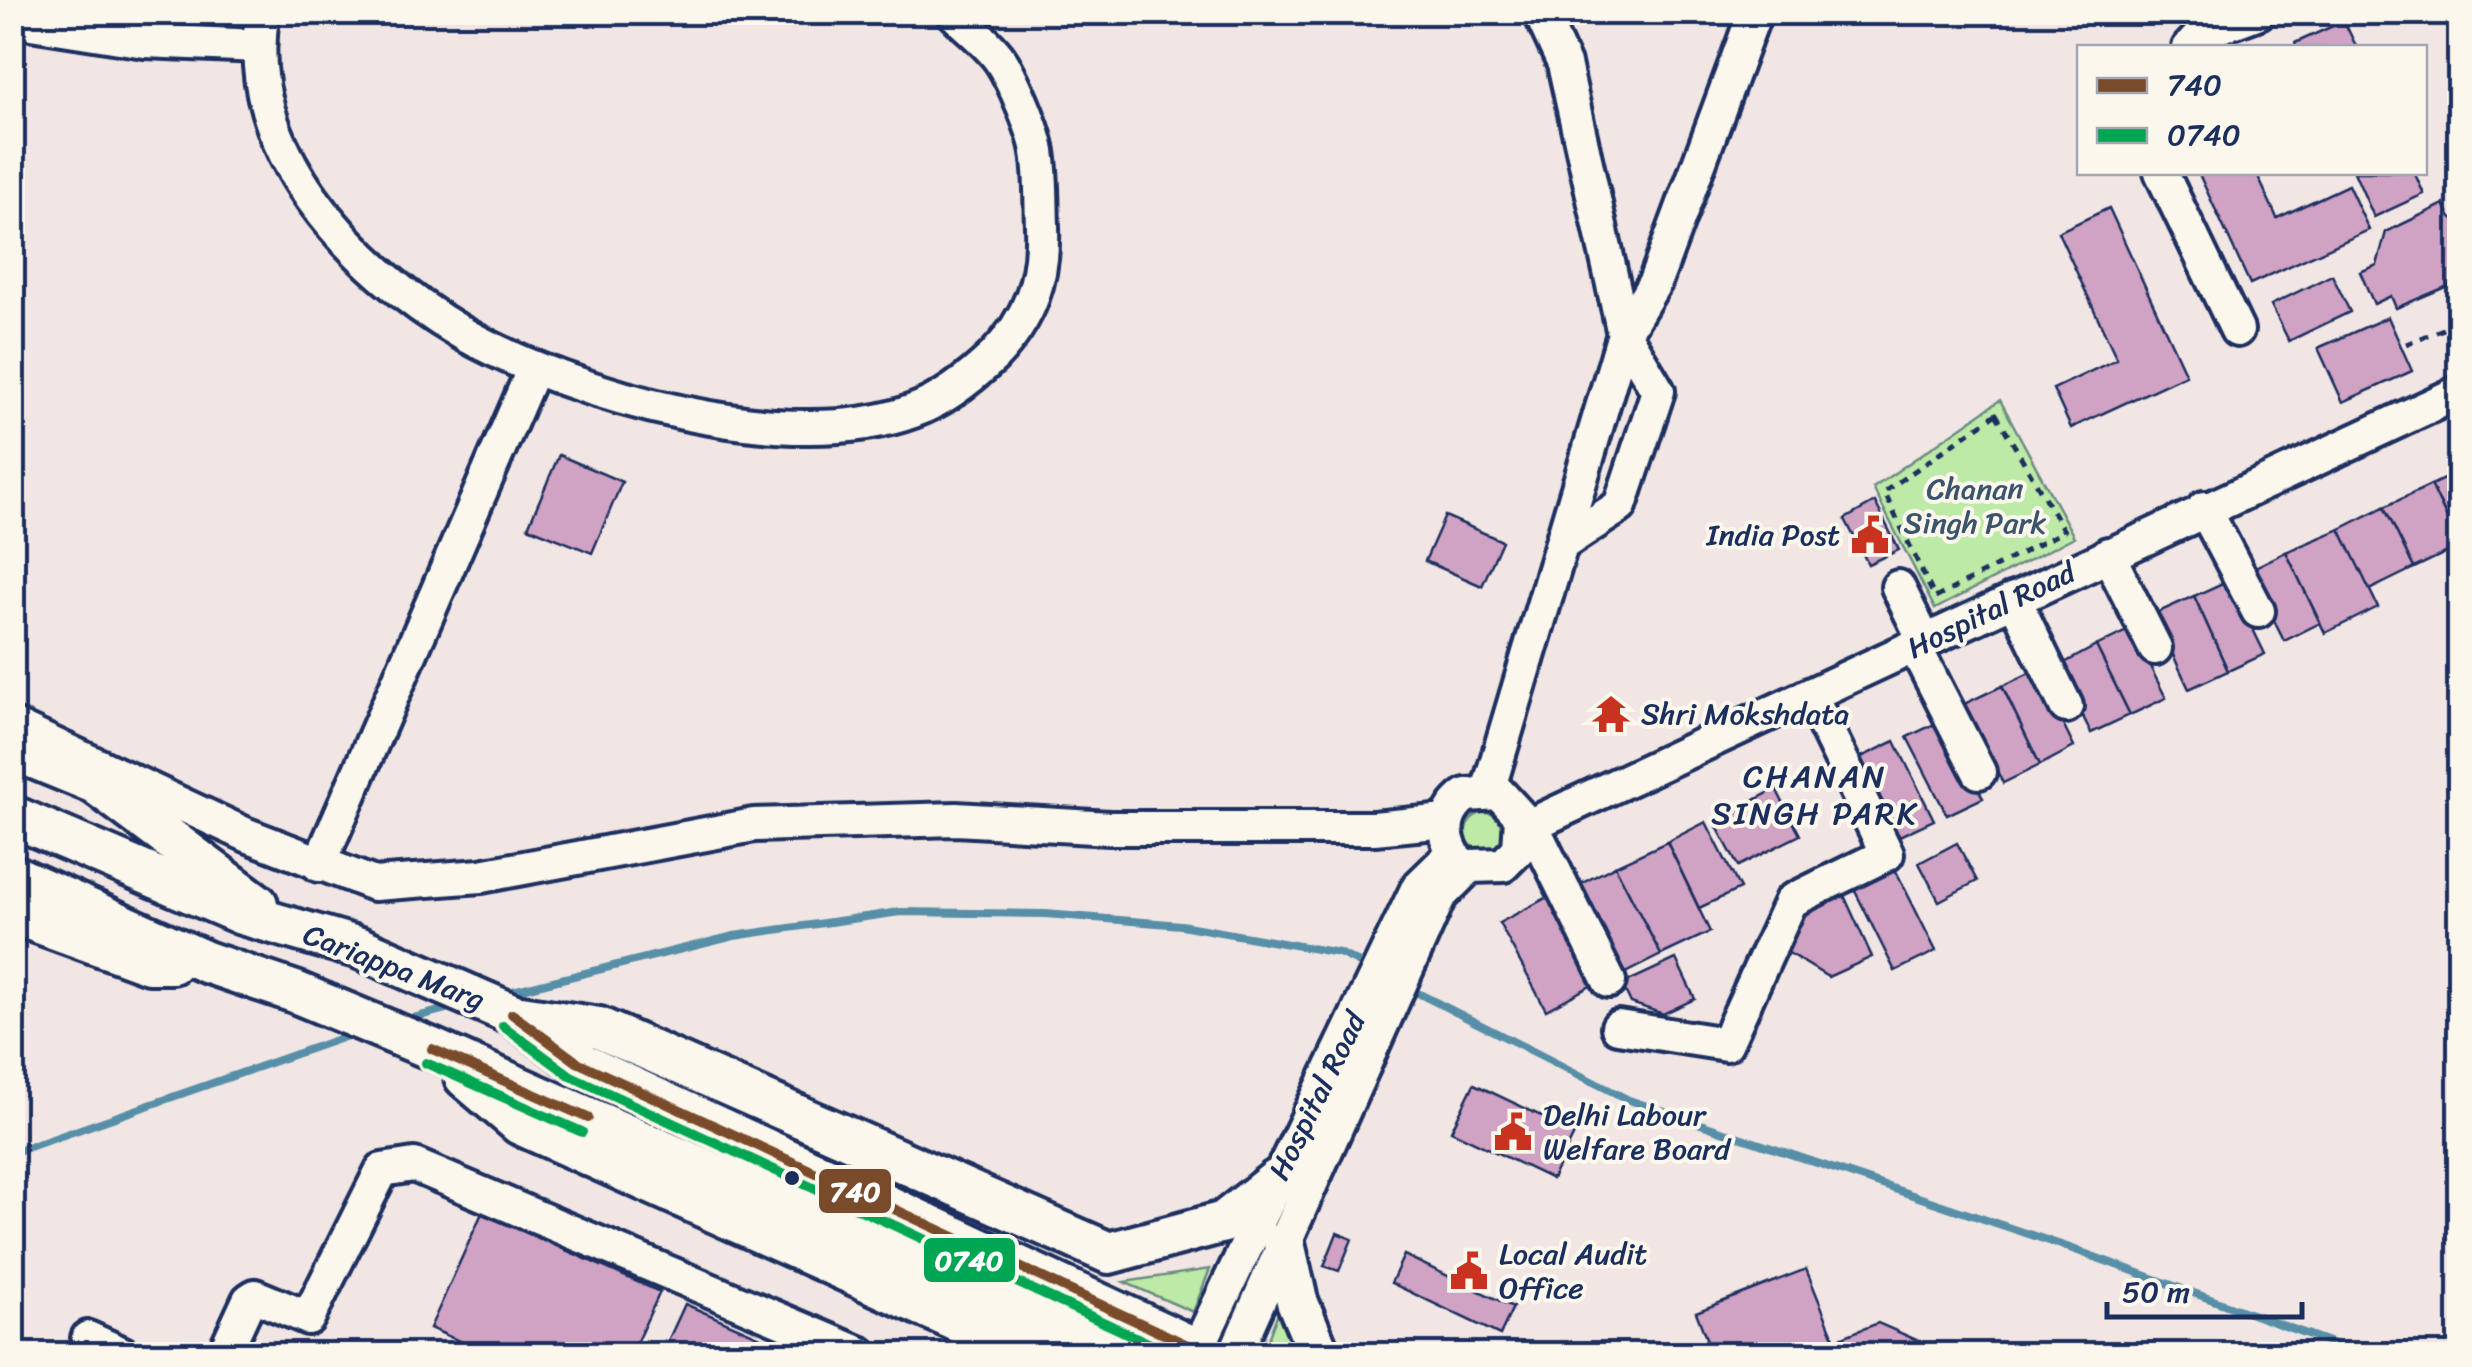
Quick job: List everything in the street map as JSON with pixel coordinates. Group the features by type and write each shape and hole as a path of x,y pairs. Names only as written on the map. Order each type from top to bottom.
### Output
{"main road":[{"path":"12,749 95,783 288,927"},
{"name":"Cariappa Marg","path":"12,816 242,914 360,948 512,1014 577,1062 1208,1353"},
{"name":"Cariappa Marg","path":"12,875 206,962 295,992 432,1049 1122,1354"},
{"path":"12,913 149,963 206,962"},
{"path":"512,1014 599,1028 1109,1254 1224,1222 1277,1180"},
{"path":"432,1049 520,1124 1031,1354"},
{"path":"1284,1243 1297,1301 1319,1354"}],"street":[{"path":"263,12 259,46 265,97 283,152 310,197 382,275 461,332 534,368 702,418 774,426 848,425 914,411 970,380 1019,330 1044,265 1038,149 1000,60 954,12"},
{"path":"1540,12 1564,64 1624,334 1658,390 1620,506 1565,542"},
{"path":"1488,791 1624,334 1656,282 1755,12"},
{"path":"2192,45 2203,33 2260,12"},
{"path":"12,20 145,41 259,46"},
{"path":"2162,175 2237,330"},
{"path":"319,865 534,368"},
{"name":"Hospital Road","path":"1528,826 2460,392"},
{"path":"2204,508 2258,611"},
{"path":"2108,554 2155,648"},
{"path":"1898,586 1979,772"},
{"path":"2014,599 2066,706"},
{"path":"1618,1027 1726,1044 1791,902 1887,854 1811,697"},
{"path":"12,724 319,865 374,884 481,876 772,825 956,820 1110,828 1374,828 1456,847 1502,865 1518,849 1528,826"},
{"path":"1456,847 1457,802 1488,791 1516,807 1609,980"},
{"name":"Hospital Road","path":"1208,1353 1284,1243 1369,1019 1416,918 1418,887 1456,847"},
{"name":"Hospital Road","path":"1208,1353 1277,1180 1369,1019"},
{"path":"224,1354 248,1300 256,1296 308,1318 382,1170 414,1164 861,1354"},
{"path":"88,1338 123,1354"}],"path":[{"path":"2406,344 2446,328"},
{"path":"1996,414 2064,531 2056,535 1935,598 1884,492 1996,414"}],"green space":[{"name":"Chanan Singh Park","path":"2000,400 2074,537 1935,609 1873,488"},
{"path":"1485,813 1498,819 1504,832 1498,845 1485,851 1472,845 1466,832 1472,819"},
{"path":"1210,1269 1193,1312 1124,1282"},
{"path":"1280,1307 1297,1354 1265,1347"}],"building":[{"path":"2344,21 2356,45 2296,45"},
{"path":"2199,175 2257,175 2277,218 2348,185 2369,230 2250,284"},
{"path":"2355,175 2415,175 2424,194 2374,217"},
{"path":"2444,204 2451,218 2460,223 2460,281 2396,308 2391,296 2374,304 2360,272 2377,265 2386,232"},
{"path":"2109,208 2186,375 2071,428 2053,389 2117,359 2058,232"},
{"path":"2332,275 2350,312 2289,341 2271,305"},
{"path":"2388,317 2412,371 2343,402 2318,348"},
{"path":"559,455 622,482 592,553 528,527"},
{"path":"2460,471 2460,544 2431,485"},
{"path":"2431,485 2460,546 2414,568 2384,507"},
{"path":"1875,502 1899,550 1868,564 1845,519"},
{"path":"2384,507 2414,568 2369,590 2340,529"},
{"path":"1445,516 1502,541 1482,586 1425,561"},
{"path":"2340,529 2378,607 2325,633 2286,552"},
{"path":"2286,552 2320,623 2284,641 2249,570"},
{"path":"2229,580 2265,654 2228,671 2194,596"},
{"path":"2194,596 2228,671 2189,689 2154,614"},
{"path":"2131,629 2166,698 2130,715 2096,646"},
{"path":"2096,646 2130,715 2091,733 2059,666"},
{"path":"2036,670 2074,747 2040,765 2002,686"},
{"path":"2002,686 2040,765 2003,783 1964,704"},
{"path":"1943,720 1983,798 1947,815 1907,737"},
{"path":"1895,741 1934,820 1895,838 1857,759"},
{"path":"1776,789 1800,835 1738,866 1714,821"},
{"path":"1706,822 1740,889 1699,908 1667,842"},
{"path":"1667,842 1710,932 1661,955 1615,866"},
{"path":"1957,843 1977,881 1939,901 1919,863"},
{"path":"1615,866 1661,955 1615,978 1571,889"},
{"path":"1894,867 1936,951 1895,971 1853,887"},
{"path":"1842,891 1872,957 1828,977 1782,949 1808,906"},
{"path":"1548,897 1594,984 1546,1010 1499,923"},
{"path":"1676,959 1695,999 1663,1014 1631,1003 1622,984"},
{"name":"Delhi Labour Welfare Board","path":"1474,1084 1575,1132 1552,1179 1451,1131"},
{"path":"482,1213 660,1292 631,1354 488,1354 430,1328"},
{"path":"1337,1233 1352,1239 1339,1271 1324,1266"},
{"path":"1404,1255 1513,1307 1500,1335 1391,1283"},
{"path":"1806,1269 1835,1340 1878,1323 1928,1345 1932,1354 1712,1354 1696,1312"},
{"path":"685,1304 799,1354 662,1354"}],"waterway":[{"path":"501,994 734,936 900,912 1046,914 1181,925 1339,953 1372,969"},
{"path":"1406,987 1629,1100 2067,1247 2362,1354"},
{"path":"405,1020 454,1007"},
{"path":"12,1153 353,1034"}],"transit line":[{"name":"740","path":"512,1014 577,1062 1207,1354"},
{"name":"0740","path":"503,1026 571,1076 1172,1354"},
{"name":"740","path":"432,1049 588,1118"},
{"name":"0740","path":"426,1063 582,1132"}],"place":[{"name":"India Post","path":"1870,535"},
{"name":"Shri Mokshdata","path":"1611,714"},
{"name":"Delhi Labour Welfare Board","path":"1513,1132"},
{"name":"Local Audit Office","path":"1469,1271"}],"district":[{"name":"CHANAN SINGH PARK","path":"1815,794"}]}
